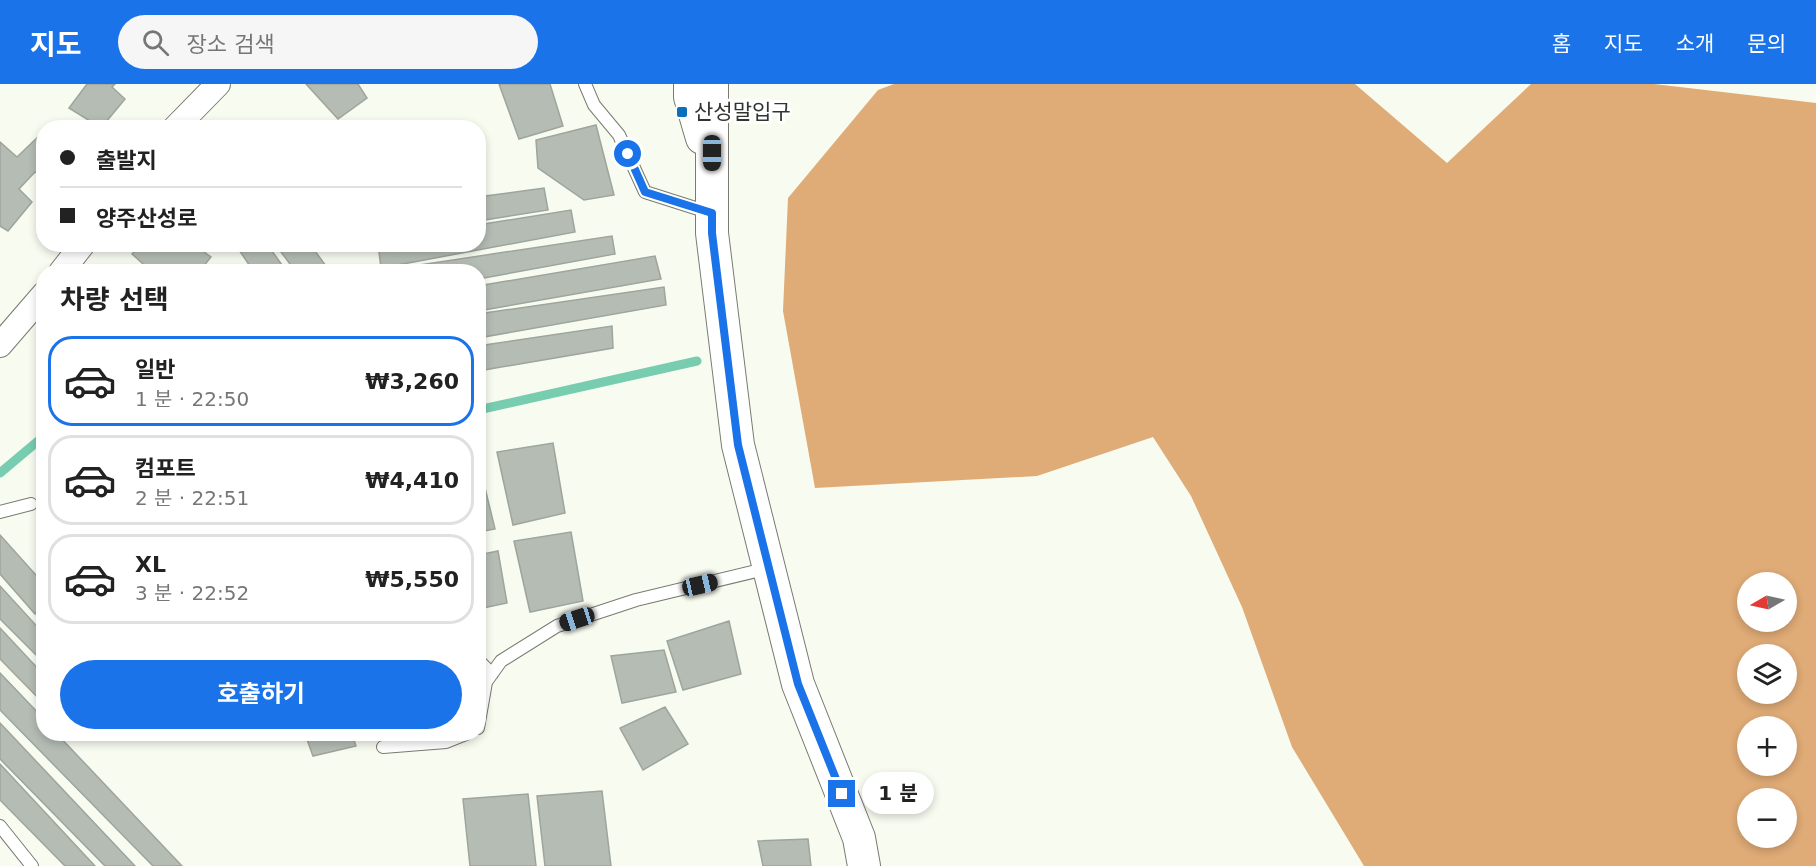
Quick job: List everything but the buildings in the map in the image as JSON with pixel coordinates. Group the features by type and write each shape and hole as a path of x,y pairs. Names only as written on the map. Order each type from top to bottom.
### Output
{"street":[{"path":"183,120 218,84"},
{"path":"690,84 690,97 712,176"},
{"path":"712,84 712,233 738,445 798,684 859,838 864,866"},
{"path":"67,264 77,252"},
{"path":"0,345 36,303"}],"lane":[{"path":"585,84 594,105 619,135 645,192 712,213"},
{"path":"0,512 31,504"},
{"path":"486,682 501,661 557,626 636,600 769,568"},
{"path":"486,668 492,674"},
{"path":"383,747 448,741"},
{"path":"0,826 32,866"}],"shaded area":[{"path":"894,84 1355,84 1447,163 1531,84 1654,84 1816,103 1816,866 1364,866 1292,747 1242,607 1191,496 1153,437 1037,476 815,488 783,311 788,198 878,90"}],"waterway":[{"path":"486,408 697,361"},
{"path":"0,473 36,443"}],"place":[{"name":"산성말입구","path":"682,112"}],"route":[{"path":"628,154 645,192 712,213 712,233 738,445 798,684 842,794"}]}
